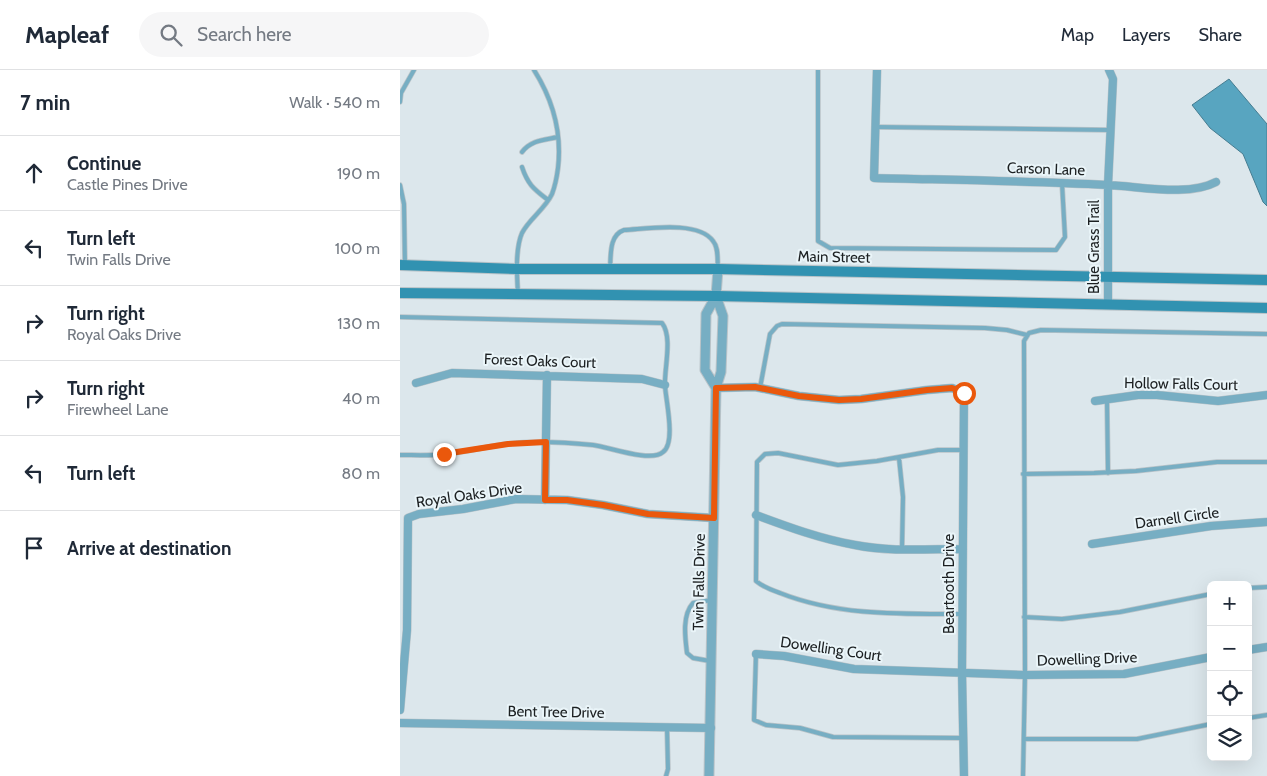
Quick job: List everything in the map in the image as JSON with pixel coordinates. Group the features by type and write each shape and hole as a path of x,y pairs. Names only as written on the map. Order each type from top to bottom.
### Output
{"main road":[{"name":"Main Street","path":"403,265 517,269 718,269 1267,280"},
{"path":"400,293 716,296 1267,308"}],"street":[{"path":"876,127 877,70"},
{"name":"Blue Grass Trail","path":"1108,70 1113,79 1108,185 1108,305"},
{"name":"Carson Lane","path":"876,127 874,178 1108,185 1190,190 1207,187 1216,182"},
{"path":"716,296 718,269"},
{"name":"Twin Falls Drive","path":"716,296 706,314 705,370 716,388"},
{"name":"Twin Falls Drive","path":"709,776 716,388 721,372 723,316 716,296"},
{"name":"Forest Oaks Court","path":"416,383 452,373 642,379 665,384"},
{"path":"545,500 547,375"},
{"path":"716,388 760,388"},
{"name":"Beartooth Drive","path":"760,388 799,396 839,400 952,388 964,393 962,614 964,776"},
{"name":"Hollow Falls Court","path":"1095,401 1138,395 1157,395 1227,401 1267,395"},
{"name":"Royal Oaks Drive","path":"404,630 408,518 419,514 463,509 516,499 567,500 648,514 714,518"},
{"path":"756,515 806,533 857,546 902,549 963,549"},
{"name":"Darnell Circle","path":"1092,544 1211,526 1267,522"},
{"path":"400,710 404,630"},
{"path":"1252,649 1267,647"},
{"name":"Dowelling Court","path":"756,654 784,656 854,669 962,673"},
{"name":"Dowelling Drive","path":"962,673 1025,675 1124,674 1207,658"},
{"name":"Bent Tree Drive","path":"400,723 711,728"}],"lane":[{"path":"400,102 401,93 414,70"},
{"path":"518,294 517,269 522,232 548,200 557,174 559,144 554,110 544,86 534,70"},
{"path":"818,70 818,240 830,248 1056,250 1065,237 1062,184"},
{"path":"876,127 1110,130"},
{"path":"522,152 527,145 558,137"},
{"path":"522,167 530,186 548,200"},
{"path":"400,186 406,229 403,265"},
{"path":"610,269 611,248 617,232 624,230 686,228 702,232 713,240 717,249 718,269"},
{"path":"400,229 406,229"},
{"path":"400,317 662,323 668,338 665,384 670,433 668,446 664,452 658,455 644,456 595,446 546,442 508,444 444,454 400,455"},
{"path":"760,388 770,334 777,326 782,324 985,328 1007,330 1027,336"},
{"path":"1023,776 1025,675 1024,341 1029,333 1041,330 1267,334"},
{"path":"1107,399 1108,473"},
{"path":"962,614 896,614 833,608 793,598 761,586 756,581 756,515 757,462 765,454 778,453 838,465 899,458 938,450 964,450"},
{"path":"899,458 903,497 902,549"},
{"path":"1023,474 1108,473 1218,462 1267,462"},
{"path":"1252,588 1267,587"},
{"path":"1024,617 1062,620 1120,612 1207,595"},
{"path":"712,600 693,603 687,611 685,619 687,653 689,656 700,660 712,661"},
{"path":"756,654 754,720 766,725 800,728 833,737 964,738"},
{"path":"1252,717 1267,715"},
{"path":"1024,740 1137,739 1207,725"},
{"path":"666,776 668,769 667,727"}],"water":[{"path":"1229,79 1267,124 1267,206 1263,202 1243,154 1210,128 1192,105"}],"route":[{"path":"444,454 508,444 546,442 545,500 567,500 648,514 714,518 716,388 755,387 799,396 839,400 952,388 964,393"}]}
